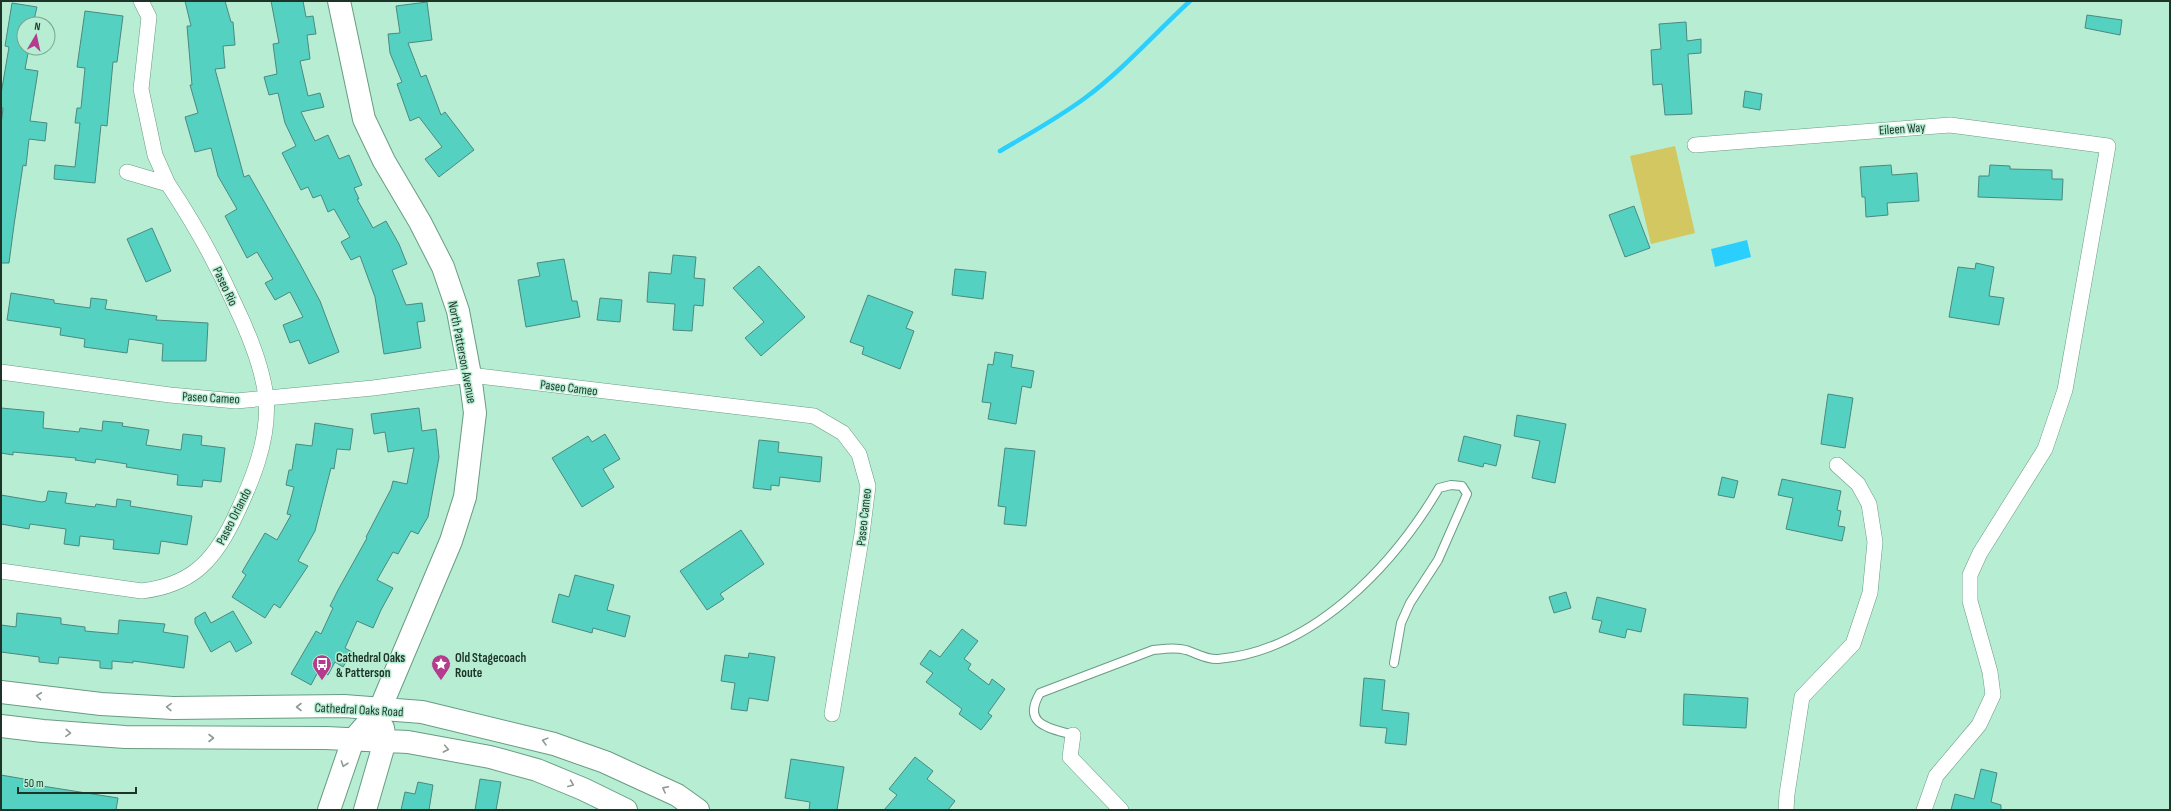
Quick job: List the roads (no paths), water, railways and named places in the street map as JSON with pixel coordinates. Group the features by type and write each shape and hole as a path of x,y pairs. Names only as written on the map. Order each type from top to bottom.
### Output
{"main road":[{"name":"North Patterson Avenue","path":"329,810 353,740 380,709 451,541 465,497 475,413 470,375 458,311 443,267 420,222 384,161 364,119 339,1"},
{"name":"Cathedral Oaks Road","path":"1,692 101,704 173,708 344,706 422,712 554,744 605,762 639,776 677,795 698,810"},
{"path":"365,810 385,741 380,709"},
{"path":"1,726 125,737 408,742 482,756 537,770 583,789 626,810"}],"street":[{"name":"Paseo Rio","path":"141,1 149,17 141,90 155,155 168,184 205,242 253,344 266,397"},
{"name":"Eileen Way","path":"1695,145 1950,125 2108,146 2065,390 2045,449 1980,553 1970,575 1970,602 1990,672 1992,695 1979,725 1936,776 1924,810"},
{"path":"127,172 168,184"},
{"name":"Paseo Cameo","path":"1,372 170,395 236,401 373,388 470,375 814,416 843,433 859,454 868,486 862,534 832,714"},
{"name":"Paseo Orlando","path":"1,571 142,591 164,588 194,574 215,552 244,498 259,457 263,436 266,397"},
{"path":"1786,810 1787,794 1802,697 1853,644 1870,593 1875,542 1869,504 1858,484 1837,465"},
{"path":"1073,735 1070,757 1121,810"}],"lane":[{"path":"1073,735 1041,725 1035,717 1034,708 1040,693 1153,650 1172,648 1215,659 1236,657 1269,648 1294,637 1320,620 1355,592 1384,563 1420,521 1439,488 1451,485 1462,486 1467,494 1438,560 1410,603 1401,623 1394,663"}],"water":[{"path":"1747,240 1751,257 1715,267 1711,249"}],"waterway":[{"path":"1000,151 1043,126 1085,98 1113,76 1190,1"}],"place":[{"name":"Cathedral Oaks & Patterson","path":"322,681"},
{"name":"Old Stagecoach Route","path":"441,681"}]}
